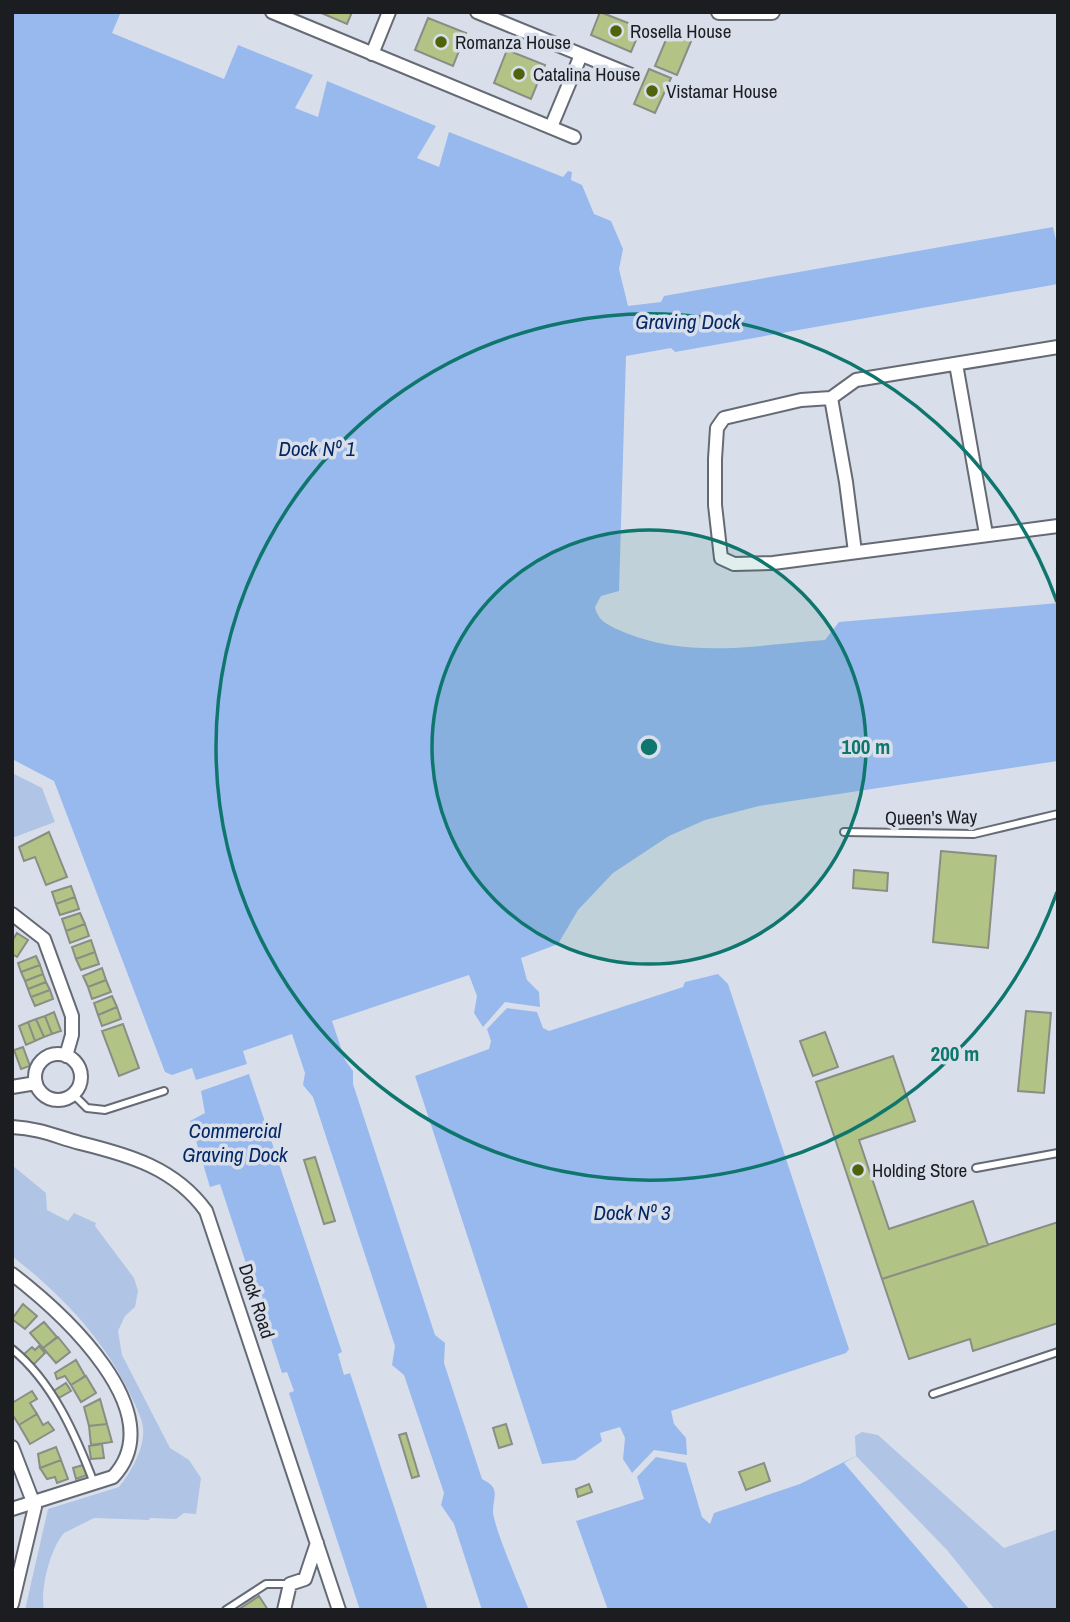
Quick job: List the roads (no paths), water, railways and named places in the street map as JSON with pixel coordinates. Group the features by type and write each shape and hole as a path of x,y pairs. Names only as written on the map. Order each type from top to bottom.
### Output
{"street":[{"path":"272,12 574,136"},
{"path":"372,54 389,12"},
{"path":"477,12 631,75"},
{"path":"719,12 772,12"},
{"path":"551,127 581,55"},
{"path":"1058,348 849,382 831,398 801,400 724,418 717,428 715,505 721,558 734,564 773,563 1058,526"},
{"path":"956,364 986,534"},
{"path":"831,398 855,552"},
{"path":"12,914 44,939 72,1016 72,1035 66,1056"},
{"path":"52,1055 66,1056 78,1066 81,1073 81,1081 73,1094 59,1100 51,1099 39,1090 36,1083 40,1063 52,1055"},
{"path":"12,1087 36,1083"},
{"name":"Dock Road","path":"12,1127 52,1132 143,1161 176,1180 198,1200 210,1222 339,1610"},
{"path":"12,1273 80,1334 107,1372 127,1412 131,1433 127,1452 113,1476 12,1509"},
{"path":"12,1447 34,1502 33,1523 12,1604"},
{"path":"284,1610 290,1584 305,1579 317,1543"}],"lane":[{"name":"Queen's Way","path":"844,832 974,834 1058,814"},
{"path":"73,1094 87,1108 105,1110 164,1091"},
{"path":"976,1168 1058,1153"},
{"path":"12,1349 39,1379 74,1431 94,1483"},
{"path":"933,1394 1058,1352"},
{"path":"226,1610 266,1584 290,1584"}],"water":[{"name":"Dock Nº 1","path":"12,12 125,12 120,14 112,33 224,79 238,45 313,75 295,108 318,117 327,81 436,126 417,158 439,167 449,132 563,177 568,171 572,172 571,180 582,185 594,214 611,221 623,249 619,269 628,306 661,302 664,296 1053,227 1058,249 1058,284 675,352 671,348 626,356 619,591 601,596 595,607 599,617 607,624 650,641 675,646 724,648 825,640 839,622 1058,603 1058,761 759,806 705,820 669,836 613,873 578,910 558,944 521,958 527,980 539,992 540,1007 505,1002 483,1027 474,1013 477,996 469,975 332,1021 345,1060 353,1071 353,1084 435,1335 445,1343 444,1363 482,1479 494,1489 493,1510 497,1529 529,1610 482,1610 454,1524 441,1505 444,1493 404,1375 392,1365 395,1346 313,1097 303,1085 305,1073 292,1034 243,1051 247,1064 196,1080 192,1068 172,1075 165,1072 54,781 12,759"},
{"name":"Dock Nº 3","path":"718,974 728,984 849,1349 846,1353 671,1411 674,1424 686,1438 687,1455 654,1450 632,1473 623,1459 625,1438 620,1427 600,1433 602,1441 575,1460 542,1464 415,1076 489,1049 491,1041 487,1029 507,1008 537,1012 543,1028 549,1031 683,987 685,982"},
{"name":"Commercial Graving Dock","path":"249,1074 342,1352 338,1354 344,1375 350,1373 428,1610 360,1610 289,1393 294,1391 287,1372 282,1373 220,1184 210,1187 190,1121 205,1113 201,1091"},
{"path":"856,1456 947,1550 995,1610 608,1610 576,1521 644,1499 637,1477 656,1457 686,1463 702,1517 710,1524 714,1513 800,1484"}],"place":[{"name":"Rosella House","path":"616,31"},
{"name":"Romanza House","path":"441,42"},
{"name":"Catalina House","path":"519,74"},
{"name":"Vistamar House","path":"652,91"},
{"name":"Holding Store","path":"858,1170"}],"water label":[{"name":"Graving Dock","path":"688,321"}]}
